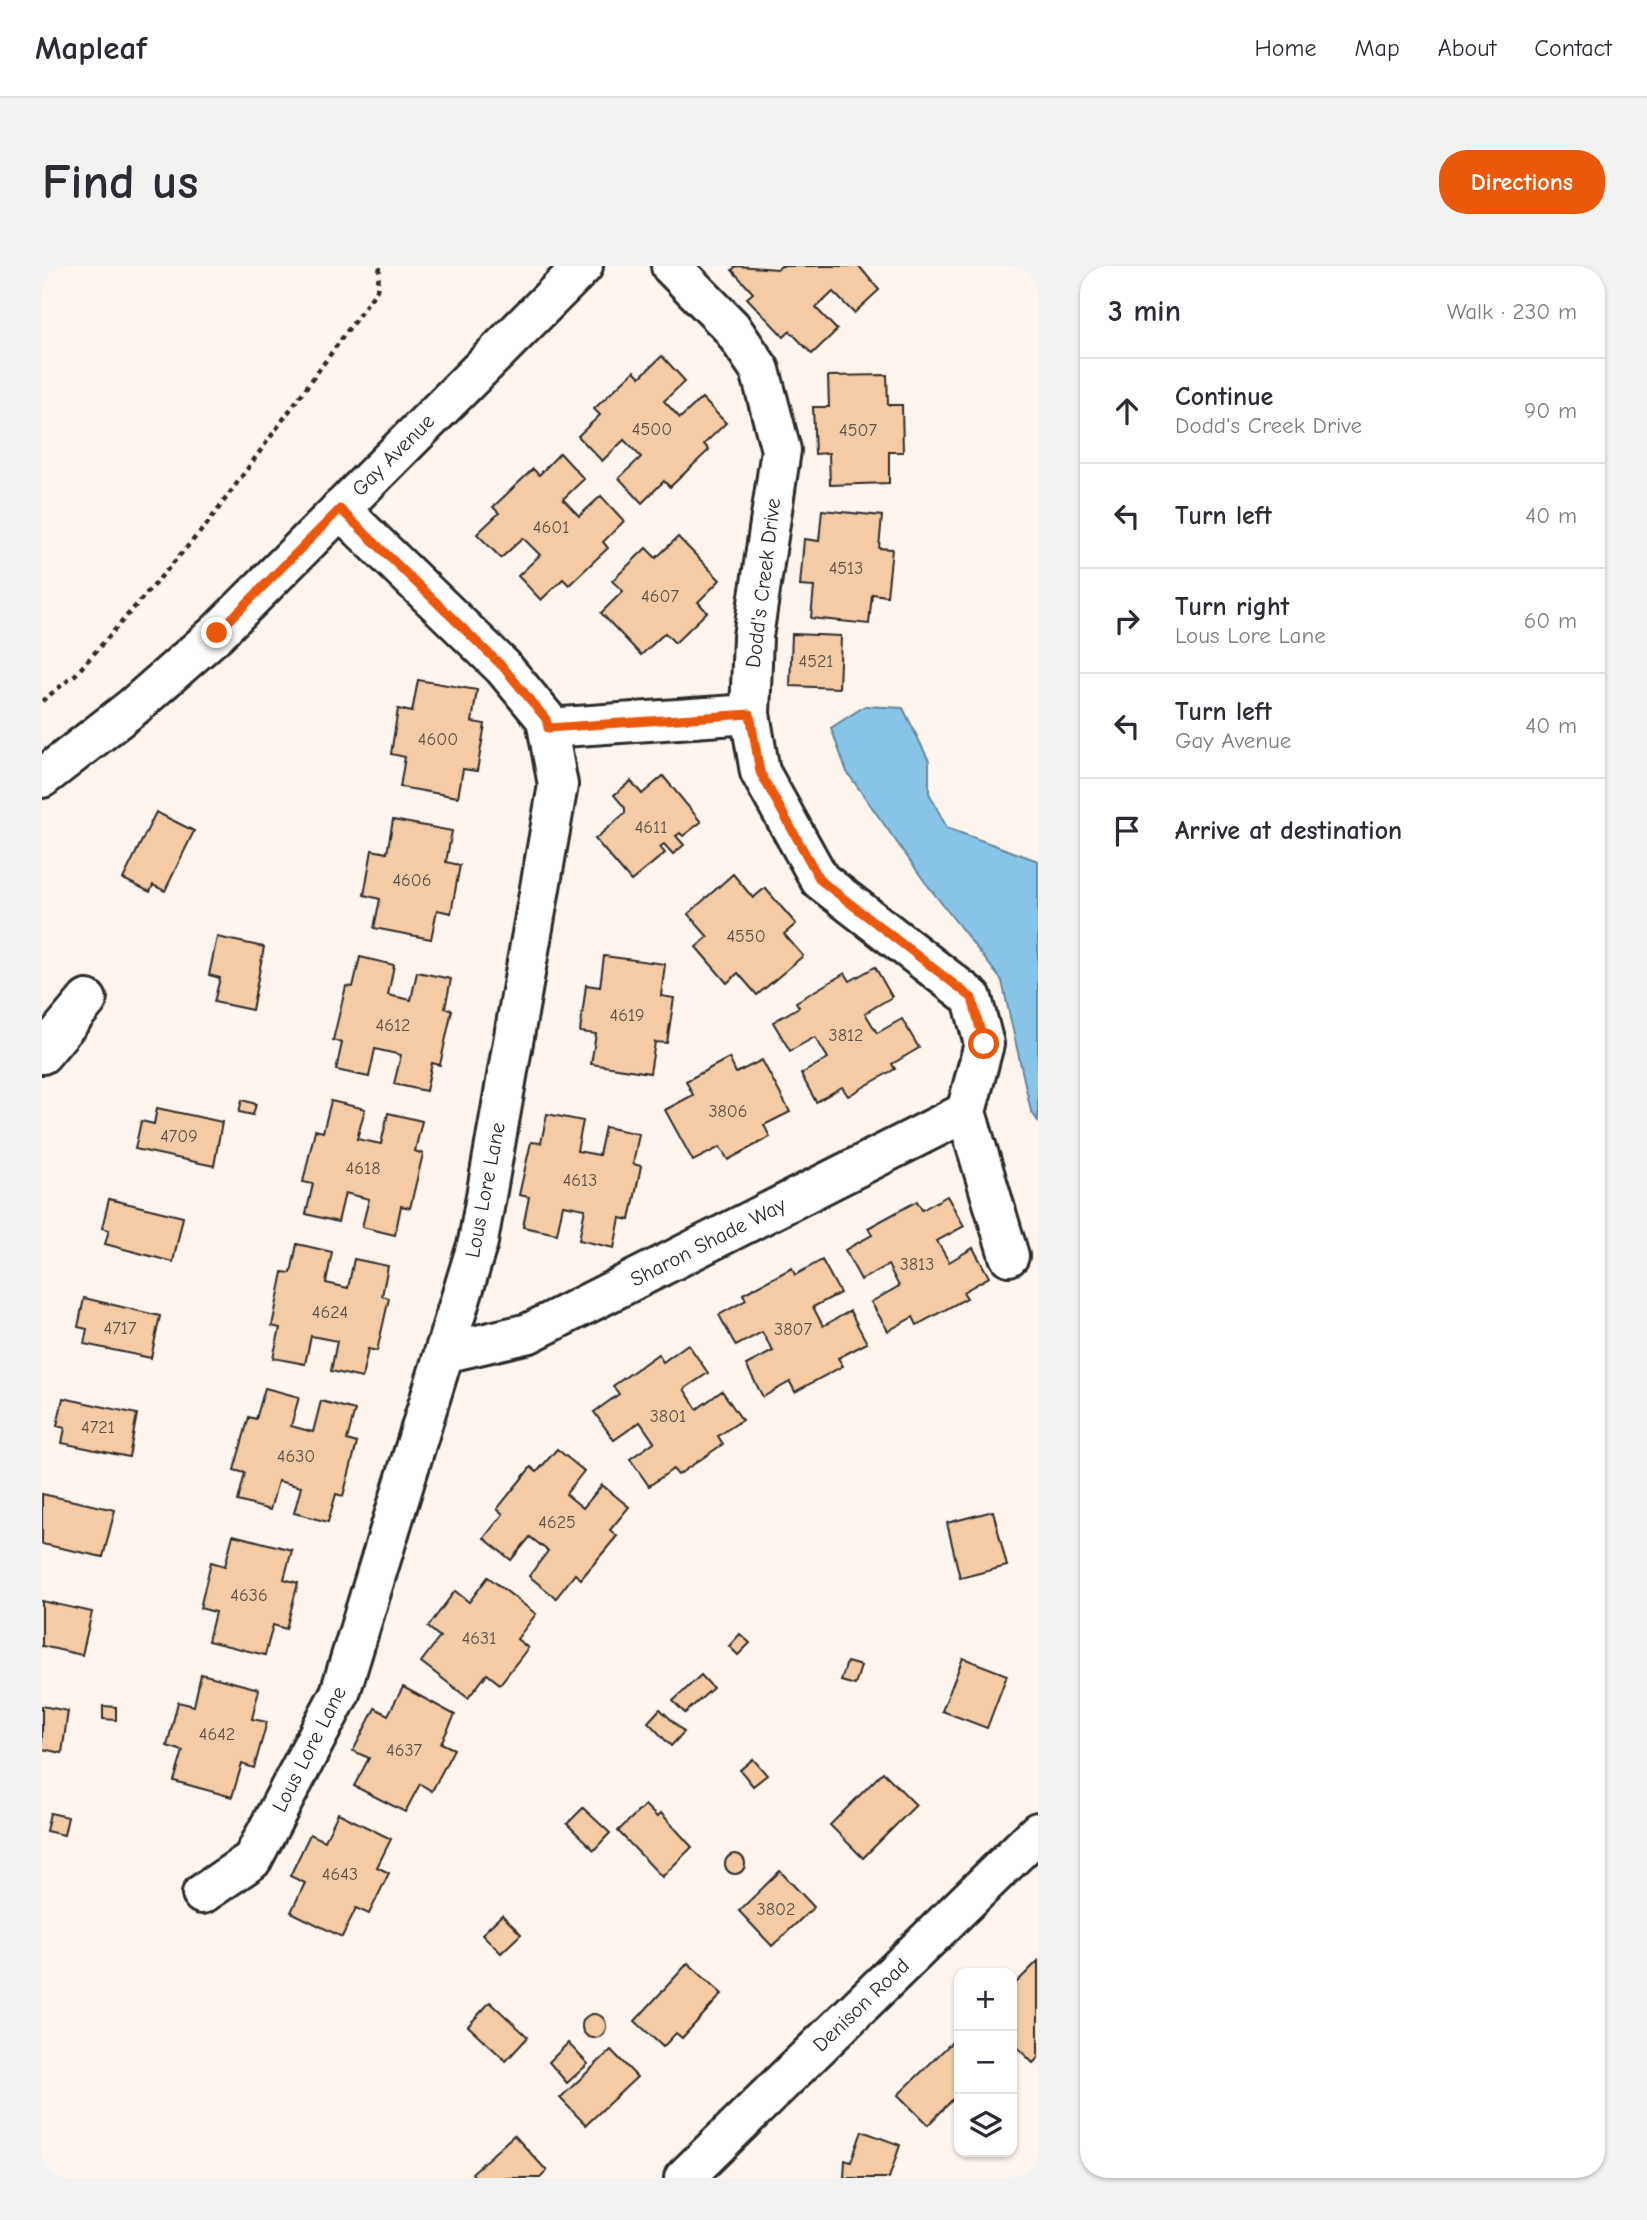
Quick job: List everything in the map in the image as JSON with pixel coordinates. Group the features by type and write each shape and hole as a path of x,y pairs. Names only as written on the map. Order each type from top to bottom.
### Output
{"street":[{"name":"Gay Avenue","path":"42,778 133,707 217,633 583,266"},
{"name":"Dodd's Creek Drive","path":"671,266 731,327 760,370 781,450 753,637 750,714 760,772 820,880 972,998 984,1044 966,1112"},
{"name":"Lous Lore Lane","path":"202,1894 252,1860 340,1693 478,1242 558,785 546,719 503,667 340,509"},
{"path":"548,728 750,714"},
{"path":"42,1054 87,1000"},
{"path":"966,1112 1009,1256"},
{"name":"Sharon Shade Way","path":"444,1353 529,1333 966,1112"},
{"name":"Denison Road","path":"706,2171 1038,1832"}],"path":[{"path":"42,701 76,674 208,523 377,290 380,266"}],"water":[{"path":"865,706 903,708 929,761 929,793 947,828 1038,861 1038,1121 1031,1111 1002,981 925,882 847,772 831,728"}],"building":[{"path":"736,266 778,269 781,266 859,266 879,290 854,313 833,292 816,308 837,330 812,354 790,331 784,337 747,298 753,293 732,270"},
{"path":"662,356 685,381 664,401 680,418 702,398 726,423 704,444 709,450 670,487 664,481 642,503 619,478 641,457 624,440 602,461 578,436 600,415 594,409 634,371 640,377"},
{"path":"887,375 888,405 902,405 903,452 889,452 889,483 830,485 829,453 815,454 813,407 829,407 828,376"},
{"path":"560,453 584,479 563,499 579,516 601,496 624,521 603,542 608,548 569,585 563,579 541,600 518,576 540,555 523,538 501,558 477,534 499,513 493,507 533,469 539,475"},
{"path":"822,510 882,516 879,548 892,549 887,596 872,594 869,624 811,618 814,587 800,586 804,539 819,541"},
{"path":"678,537 720,580 698,602 707,612 675,643 665,633 641,655 601,613 623,591 612,581 646,548 656,558"},
{"path":"792,634 841,636 839,688 790,686"},
{"path":"418,680 477,690 472,722 485,724 477,771 463,769 458,797 400,787 405,757 391,754 398,709 412,712"},
{"path":"663,776 701,822 683,836 680,833 676,836 684,845 673,854 664,844 660,847 665,853 631,881 595,839 625,813 625,808 614,795 631,781 642,794"},
{"path":"156,812 194,831 165,891 153,885 150,892 123,879"},
{"path":"393,820 452,831 446,862 460,865 451,913 437,910 431,939 374,928 380,899 364,895 372,850 387,853"},
{"path":"733,874 753,898 765,888 796,924 784,934 803,956 757,995 738,973 727,983 696,947 708,937 688,914"},
{"path":"217,937 264,947 252,1010 214,1002 220,978 209,975"},
{"path":"604,956 665,964 661,996 674,998 667,1043 655,1042 650,1073 591,1064 596,1034 580,1032 586,985 600,987"},
{"path":"360,957 394,965 388,995 411,1000 417,972 451,979 445,1008 452,1010 440,1065 432,1063 426,1091 394,1084 401,1055 375,1049 369,1077 336,1070 342,1043 333,1040 346,986 353,987"},
{"path":"875,967 892,997 865,1013 877,1033 902,1019 919,1048 892,1064 895,1069 848,1096 842,1087 816,1102 801,1074 828,1058 815,1037 790,1051 773,1022 799,1007 796,1002 845,973 850,981"},
{"path":"729,1058 736,1073 762,1060 790,1112 764,1125 770,1137 728,1160 720,1147 693,1161 665,1110 693,1095 686,1081"},
{"path":"242,1100 256,1104 253,1115 239,1112"},
{"path":"331,1101 365,1109 357,1139 381,1144 388,1113 422,1121 415,1151 423,1154 410,1208 401,1206 395,1235 362,1227 369,1199 345,1193 338,1222 306,1214 313,1184 303,1182 315,1130 323,1132"},
{"path":"157,1108 222,1122 214,1166 135,1149 141,1121 154,1124"},
{"path":"547,1114 583,1121 577,1151 599,1155 605,1127 639,1134 633,1164 641,1166 630,1220 620,1218 614,1248 579,1240 585,1209 563,1205 557,1234 523,1227 529,1197 519,1195 531,1142 541,1143"},
{"path":"947,1196 964,1226 937,1241 949,1262 973,1248 989,1277 963,1292 967,1298 917,1325 913,1317 888,1331 871,1302 899,1286 888,1265 861,1280 845,1250 872,1235 868,1228 917,1201 922,1210"},
{"path":"109,1199 183,1217 173,1262 105,1244 109,1230 102,1228"},
{"path":"297,1244 332,1252 326,1283 348,1288 354,1259 388,1266 382,1296 389,1298 377,1351 368,1349 362,1378 331,1371 337,1341 311,1336 305,1364 273,1358 280,1328 272,1326 283,1272 291,1273"},
{"path":"822,1260 840,1293 813,1307 823,1326 850,1311 867,1343 838,1358 843,1366 795,1392 790,1382 763,1397 746,1365 773,1351 762,1332 736,1346 719,1315 746,1300 743,1294 792,1268 795,1275"},
{"path":"84,1298 160,1316 151,1358 84,1344 87,1329 78,1327"},
{"path":"688,1344 708,1373 684,1389 697,1409 722,1391 742,1420 718,1436 723,1444 678,1475 673,1469 649,1486 630,1459 654,1442 640,1422 614,1440 594,1412 619,1394 613,1386 658,1354 663,1362"},
{"path":"265,1388 299,1397 291,1426 313,1432 321,1401 355,1410 347,1440 357,1443 343,1496 336,1494 328,1522 294,1513 301,1487 278,1481 270,1510 238,1501 245,1473 234,1470 249,1417 256,1419"},
{"path":"63,1398 137,1414 129,1457 62,1443 65,1428 57,1426"},
{"path":"557,1449 584,1471 566,1494 583,1508 602,1485 629,1507 610,1530 617,1536 581,1579 575,1574 556,1598 529,1576 548,1551 530,1537 511,1560 484,1538 503,1514 497,1509 531,1467 537,1472"},
{"path":"42,1494 115,1510 103,1557 42,1544"},
{"path":"993,1511 1007,1566 960,1578 947,1523"},
{"path":"233,1535 292,1550 284,1579 298,1583 286,1629 273,1625 265,1655 208,1641 215,1612 200,1608 211,1562 225,1566"},
{"path":"488,1577 536,1614 517,1639 528,1648 500,1684 487,1674 468,1698 421,1662 440,1637 428,1627 455,1591 469,1602"},
{"path":"42,1601 92,1612 82,1655 42,1646"},
{"path":"740,1634 750,1643 738,1655 729,1646"},
{"path":"963,1658 1007,1675 987,1728 942,1711"},
{"path":"847,1662 861,1666 855,1685 841,1681"},
{"path":"201,1674 259,1689 252,1719 267,1722 254,1768 242,1764 232,1797 174,1781 183,1751 167,1746 178,1702 194,1706"},
{"path":"701,1675 713,1688 685,1713 673,1701"},
{"path":"403,1687 455,1715 441,1743 454,1749 432,1791 420,1784 405,1812 354,1786 369,1758 353,1751 375,1708 388,1715"},
{"path":"42,1706 68,1711 62,1753 42,1749"},
{"path":"103,1706 116,1707 116,1720 103,1719"},
{"path":"660,1709 684,1732 671,1746 648,1722"},
{"path":"753,1759 767,1775 753,1786 740,1770"},
{"path":"883,1772 916,1805 863,1858 830,1825"},
{"path":"645,1805 657,1817 661,1813 692,1847 662,1877 618,1831"},
{"path":"583,1808 610,1833 594,1850 567,1824"},
{"path":"50,1813 68,1817 64,1835 46,1831"},
{"path":"338,1813 391,1839 377,1867 389,1873 369,1914 356,1908 342,1937 291,1912 305,1883 290,1876 310,1834 325,1841"},
{"path":"735,1854 742,1857 745,1864 742,1871 735,1874 728,1871 725,1864 728,1857"},
{"path":"780,1871 814,1907 772,1946 739,1911"},
{"path":"502,1915 521,1934 501,1953 482,1934"},
{"path":"1038,1961 1038,2058 1033,2063 1017,2047 1017,1982"},
{"path":"688,1963 722,1994 682,2038 676,2033 663,2047 635,2021"},
{"path":"490,2002 528,2037 506,2061 468,2026"},
{"path":"594,2014 602,2018 606,2026 602,2034 594,2038 586,2034 582,2026 586,2018"},
{"path":"952,2042 954,2044 954,2098 928,2125 898,2095"},
{"path":"568,2043 588,2064 567,2083 549,2062"},
{"path":"611,2050 637,2077 586,2125 560,2098"},
{"path":"862,2131 900,2145 889,2178 844,2178 845,2160 851,2162"},
{"path":"514,2135 547,2171 540,2178 476,2178 472,2173"}],"route":[{"path":"217,633 340,509 503,667 546,719 548,728 750,714 760,772 820,880 972,998 984,1044"}]}
